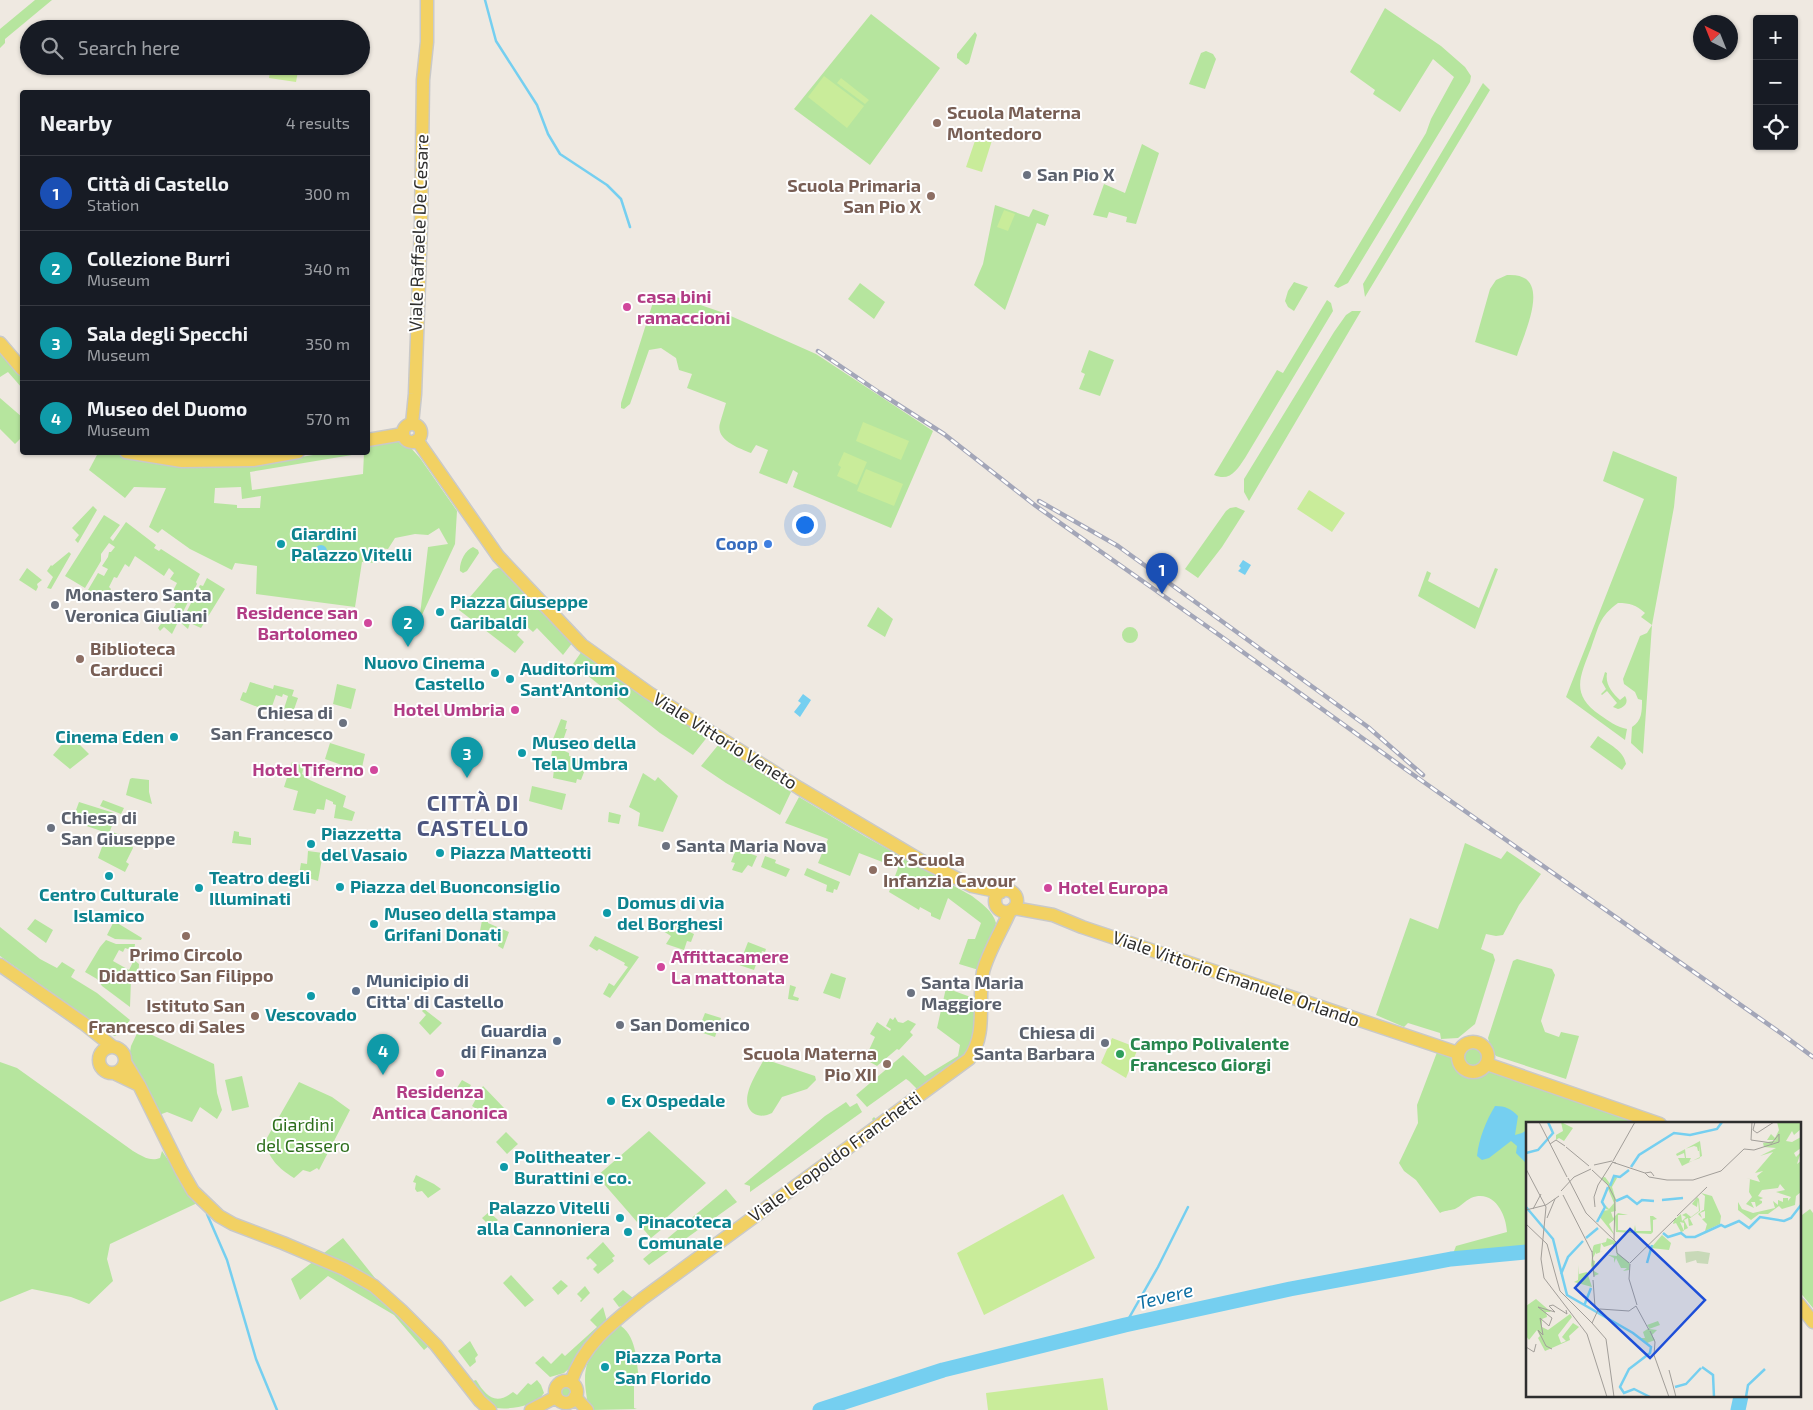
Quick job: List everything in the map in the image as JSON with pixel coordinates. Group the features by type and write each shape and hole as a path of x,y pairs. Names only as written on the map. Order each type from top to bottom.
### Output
{"main road":[{"name":"Viale Raffaele De Cesare","path":"412,424 415,394 421,225 422,80 427,42 427,0"},
{"path":"0,343 20,367"},
{"path":"406,425 417,425 421,430 417,440 408,441 403,434 406,425"},
{"path":"370,440 403,434"},
{"name":"Viale Vittorio Veneto","path":"417,440 498,556 582,645 649,692 799,788 920,860 1006,904"},
{"path":"145,455 182,461 253,460 281,455"},
{"name":"Viale Vittorio Emanuele Orlando","path":"1006,904 1053,915 1082,927 1458,1053"},
{"name":"Viale Leopoldo Franchetti","path":"571,1382 576,1367 584,1354 596,1338 618,1318 968,1059 974,1052 980,1032 983,972 997,939 1006,904"},
{"path":"0,965 89,1027 113,1047 123,1052 125,1062 139,1085 192,1190 219,1216 233,1224 344,1269 374,1286 402,1310 436,1345 480,1401 490,1410"},
{"path":"89,1027 99,1052 100,1064 103,1070 139,1085"},
{"path":"1477,1042 1487,1050 1487,1064 1479,1072 1467,1072 1459,1064 1458,1053 1465,1044 1477,1042"},
{"path":"99,1058 104,1050 113,1047"},
{"path":"114,1073 122,1068 125,1062"},
{"path":"1487,1064 1654,1122"},
{"path":"1800,1305 1813,1322"},
{"path":"531,1410 557,1391 564,1381 571,1382 576,1387 575,1397 587,1410"},
{"path":"557,1391 559,1400 566,1402 575,1397"}],"green space":[{"path":"35,0 52,0 28,20 20,20 20,27 5,39 5,43 0,48 0,29"},
{"path":"1385,8 1441,46 1465,67 1471,76 1470,82 1348,283 1338,288 1334,286 1426,133 1431,119 1454,77 1433,59 1400,112 1373,94 1375,90 1350,72"},
{"path":"871,14 940,68 870,165 794,109"},
{"path":"975,32 977,35 969,63 966,65 957,58 957,54"},
{"path":"1206,51 1213,54 1216,59 1205,89 1189,84 1201,53"},
{"path":"270,75 297,75 296,82 269,78"},
{"path":"824,76 864,106 847,128 808,97"},
{"path":"841,78 869,100 865,104 837,83"},
{"path":"1483,83 1490,90 1365,297 1363,284"},
{"path":"979,129 994,134 982,172 966,167"},
{"path":"1142,144 1159,153 1136,224 1126,222 1127,217 1109,212 1107,218 1093,215 1104,184 1125,193"},
{"path":"995,205 1029,217 1033,209 1049,215 1045,226 1037,223 1005,310 974,285 983,264"},
{"path":"1004,210 1015,214 1008,231 997,227"},
{"path":"1507,275 1521,277 1530,283 1533,293 1530,319 1517,356 1475,342 1490,289 1496,280"},
{"path":"1294,282 1308,287 1294,311 1288,307 1285,301 1288,291"},
{"path":"860,283 885,302 874,319 848,299"},
{"path":"656,293 680,298 724,313 816,354 933,431 891,528 793,487 798,473 793,470 787,484 759,473 768,450 756,445 751,453 724,439 719,429 726,403 687,388 692,374 679,370 676,358 661,348 649,350 630,404 624,409 621,408"},
{"path":"1327,300 1331,303 1333,311 1245,458 1229,476 1220,477 1214,475 1277,370 1283,373"},
{"path":"1352,311 1361,311 1249,501 1244,492 1244,479 1334,332 1346,315"},
{"path":"0,348 20,372 20,386 8,372 0,377"},
{"path":"1089,350 1114,360 1100,396 1079,389 1085,374 1081,372"},
{"path":"0,398 20,415 20,439 15,444 0,429"},
{"path":"863,422 909,441 901,460 856,441"},
{"path":"400,441 410,447 420,458 457,511 455,544 422,615 420,615 428,547 448,544 439,528 428,535 415,534 395,538 388,549 377,548 375,563 362,562 355,607 256,594 257,566 235,563 232,570 190,549 162,529 158,533 149,527 166,488 134,487 125,498 89,470 97,455 120,455 129,458 289,459 313,455 352,455 250,472 252,490 363,474 364,455 370,455 370,445","holes":["241,487 242,499 261,496 260,508 237,508 237,505 214,503 215,488"]},
{"path":"1613,451 1677,477 1674,507 1652,625 1641,617 1645,613 1636,606 1618,603 1600,623 1581,676 1581,692 1584,700 1600,715 1616,725 1627,729 1625,740 1566,697 1644,499 1603,481"},
{"path":"844,452 867,462 857,485 837,476 841,467 838,465"},
{"path":"866,469 903,484 894,506 857,491"},
{"path":"1309,490 1345,513 1332,532 1297,509"},
{"path":"93,506 97,510 78,543 75,540 79,535 72,528"},
{"path":"1236,507 1245,511 1222,547 1198,578 1185,569 1226,511"},
{"path":"104,515 120,525 110,538 113,541 126,522 156,545 154,548 159,551 161,549 200,574 196,582 197,584 172,634 164,627 160,631 158,628 165,618 167,619 176,604 172,601 176,594 173,591 177,583 170,579 174,573 169,568 164,576 135,556 129,567 125,564 117,578 114,577 109,587 111,589 108,595 105,593 101,598 88,590 98,573 104,576 108,569 102,566 109,552 115,547 109,543 101,554 101,561 85,588 65,576"},
{"path":"473,547 479,553 467,571 463,573 460,571 462,561 467,551"},
{"path":"69,552 71,554 51,589 47,588 53,577 47,571 51,565"},
{"path":"27,568 42,580 37,584 36,591 19,580"},
{"path":"1495,568 1498,569 1475,629 1418,596 1427,571 1431,573 1428,581 1479,608"},
{"path":"502,569 573,642 563,655 537,628 533,632 525,625 517,635 524,642 515,653 459,610 493,570"},
{"path":"207,578 225,589 201,628 190,623 188,629 181,623 200,585 203,586"},
{"path":"878,607 893,619 885,637 867,626"},
{"path":"1652,625 1643,754 1631,743 1632,727 1640,719 1642,700 1638,699 1635,692 1624,684 1623,679 1640,636 1647,633"},
{"path":"1130,627 1138,635 1130,643 1122,635"},
{"path":"582,651 708,736 693,755 660,733 573,664"},
{"path":"1605,672 1607,673 1608,685 1614,694 1620,700 1625,696 1627,700 1624,706 1618,709 1613,707 1617,703 1607,691 1601,694 1606,689 1602,682"},
{"path":"250,682 273,689 274,685 294,690 292,696 298,698 291,718 282,715 288,696 283,694 282,697 276,695 270,712 240,700 243,692 246,693"},
{"path":"337,684 356,689 351,709 333,704"},
{"path":"561,719 567,721 565,729 567,729 560,749 569,753 569,756 588,762 581,780 577,779 576,783 553,778 554,769 549,768 552,751 555,746 551,744"},
{"path":"70,735 89,754 70,769 53,755"},
{"path":"1598,736 1615,748 1625,759 1626,764 1622,770 1590,747"},
{"path":"330,743 365,754 361,772 325,759"},
{"path":"719,744 791,792 780,815 701,766"},
{"path":"292,762 304,766 302,774 306,778 346,796 343,807 355,812 352,821 334,818 336,805 326,799 324,810 317,809 315,814 293,810 298,791 284,787"},
{"path":"643,773 655,781 658,777 678,796 663,832 638,826 640,813 629,807"},
{"path":"130,779 149,780 152,804 126,795"},
{"path":"532,786 566,794 562,810 529,801"},
{"path":"799,797 972,896 986,908 996,923 982,971 959,964 968,939 975,939 981,923 948,898 940,920 931,916 931,913 920,907 919,910 889,892 898,868 859,853 850,876 818,863 828,839 785,823"},
{"path":"103,800 124,808 121,814 100,806"},
{"path":"79,802 114,813 112,819 114,820 110,831 120,835 119,840 132,845 133,848 126,862 129,864 125,872 98,858 107,833 72,821"},
{"path":"609,812 621,815 619,824 608,822"},
{"path":"234,831 239,832 239,836 251,838 251,845 232,843"},
{"path":"1465,843 1501,859 1507,851 1541,874 1519,905 1503,935 1486,934 1481,949 1493,954 1495,960 1475,1024 1458,1038 1441,1039 1440,1033 1408,1023 1404,1027 1376,1015 1410,918 1438,929"},
{"path":"742,847 752,851 751,854 757,856 752,867 748,865 742,873 732,870 735,863 731,862 736,849 741,849"},
{"path":"308,851 323,853 318,881 299,875 301,863 307,864"},
{"path":"765,856 776,860 775,863 790,869 786,877 761,867"},
{"path":"807,868 840,882 837,890 834,889 833,893 826,891 827,885 804,875"},
{"path":"483,915 486,916 485,919 488,923 509,932 503,949 498,946 501,938 480,931"},
{"path":"35,919 53,930 46,943 27,929"},
{"path":"114,921 142,938 141,940 115,939 107,935"},
{"path":"668,922 694,934 691,942 687,941 684,950 666,944 671,936 663,931"},
{"path":"0,927 40,959 57,968 62,962 75,970 71,977 97,993 130,1020 121,1032 115,1036 110,1034 0,956"},
{"path":"595,936 639,957 610,998 603,994 609,983 614,986 628,967 624,965 625,963 599,949 597,951 589,946"},
{"path":"106,940 116,944 135,944 134,951 125,948 123,952 119,950 113,961 129,970 134,960 139,964 138,980 131,980 130,1007 102,986 97,979 85,972"},
{"path":"748,942 766,949 765,952 762,951 760,958 764,959 763,963 757,962 754,970 739,965"},
{"path":"1517,959 1552,969 1555,975 1541,1021 1545,1032 1559,1037 1561,1032 1579,1036 1566,1079 1496,1056 1491,1049 1488,1038 1513,961"},
{"path":"831,973 846,978 840,999 823,993"},
{"path":"790,985 796,987 793,996 799,998 798,1001 788,999"},
{"path":"946,988 976,999 974,1030 968,1052 875,1124 872,1119 874,1117 876,1119 917,1089 906,1079 867,1107 856,1095 903,1055 925,1076 958,1056 960,1045 937,1028"},
{"path":"424,1009 442,1023 430,1035 419,1023 426,1015 422,1011"},
{"path":"705,1013 721,1018 715,1037 693,1028 695,1021 701,1023"},
{"path":"895,1017 898,1022 903,1023 908,1020 916,1024 910,1032 913,1035 899,1050 897,1049 877,1066 870,1062 874,1057 869,1050 875,1037 870,1034 877,1022 890,1031 891,1029 886,1026 890,1018 893,1020"},
{"path":"140,1027 150,1034 214,1064 217,1093 222,1110 217,1119 200,1107 192,1122 167,1112 159,1115 128,1063 131,1046"},
{"name":"Campo Polivalente Francesco Giorgi","path":"1112,1038 1138,1048 1126,1078 1101,1063"},
{"path":"1439,1047 1457,1058 1461,1067 1468,1072 1480,1071 1484,1068 1649,1122 1526,1122 1526,1252 1451,1259 1456,1246 1507,1232 1506,1225 1497,1205 1486,1197 1471,1198 1455,1209 1440,1213 1416,1180 1404,1171 1399,1163 1418,1123 1417,1105"},
{"path":"1473,1048 1479,1051 1482,1057 1479,1063 1473,1066 1467,1063 1464,1057 1467,1051"},
{"path":"764,1059 815,1076 816,1080 807,1089 782,1097 772,1113 760,1116 753,1113 747,1101 750,1086"},
{"path":"0,1062 17,1068 140,1155 149,1159 156,1159 160,1158 162,1151 177,1173 208,1198 110,1244 107,1259 113,1281 89,1304 71,1297 32,1289 0,1302"},
{"path":"242,1076 249,1107 232,1111 225,1080"},
{"path":"462,1080 471,1085 465,1095 455,1091"},
{"name":"Giardini del Cassero","path":"299,1082 332,1097 350,1110 319,1170 317,1168 310,1172 303,1170 294,1178 276,1163 264,1143"},
{"path":"483,1086 504,1108 498,1114 493,1110 486,1115 472,1106"},
{"path":"846,1102 850,1107 857,1103 862,1112 750,1192 750,1186 744,1184 825,1116"},
{"path":"649,1131 706,1183 659,1224 662,1229 651,1238 597,1176"},
{"path":"506,1132 518,1144 507,1154 496,1142"},
{"path":"416,1175 441,1189 428,1198 422,1191 417,1192 415,1189 416,1183 413,1182"},
{"path":"726,1189 737,1202 649,1265 643,1259"},
{"path":"1063,1194 1095,1258 984,1315 957,1253"},
{"path":"1810,1209 1813,1213 1813,1308 1800,1292 1800,1220 1802,1215"},
{"path":"489,1212 498,1220 491,1227 482,1218"},
{"path":"343,1238 431,1344 424,1350 394,1315 328,1276 300,1300 291,1279"},
{"path":"603,1242 615,1256 612,1258 614,1261 598,1274 593,1269 597,1265 590,1258 588,1260 586,1258"},
{"path":"511,1275 534,1300 525,1307 503,1283"},
{"path":"561,1280 568,1286 558,1295 552,1288"},
{"path":"585,1286 590,1293 581,1302 582,1299 577,1294"},
{"path":"623,1290 633,1298 625,1305 619,1307 613,1299"},
{"path":"603,1307 607,1321 576,1356 571,1367 564,1373 550,1377 535,1363 543,1356 551,1364 562,1353 565,1356 597,1327 590,1320"},
{"path":"618,1324 629,1335 636,1356 639,1378 634,1379 634,1408 637,1409 592,1410 589,1406 585,1380 588,1361 597,1346"},
{"path":"470,1341 478,1355 475,1358 476,1362 470,1367 458,1351"},
{"path":"1103,1378 1108,1410 988,1410 986,1393"},
{"path":"476,1380 487,1395 496,1399 513,1392 517,1395 528,1383 531,1385 537,1380 544,1393 529,1404 496,1408 486,1399 473,1381"},
{"path":"562,1385 568,1385 572,1392 568,1399 562,1399 558,1395 558,1389"}],"water":[{"path":"323,545 326,546 326,556 319,557 316,556 315,549 316,546"},
{"path":"1243,560 1251,565 1245,575 1238,571"},
{"path":"803,694 811,700 800,717 794,712 801,703 798,701"},
{"path":"1495,1106 1508,1108 1518,1116 1515,1135 1526,1131 1526,1163 1516,1153 1517,1146 1511,1141 1489,1158 1482,1160 1477,1156 1483,1130"}],"waterway":[{"path":"485,0 496,41 537,105 548,134 560,154 607,185 621,199 630,227"},
{"path":"1125,1325 1158,1267 1188,1207"},
{"path":"207,1214 227,1260 256,1359 277,1410"},
{"name":"Tevere","path":"820,1410 943,1370 1125,1325 1290,1289 1451,1259 1526,1252"},
{"name":"Tevere","path":"1738,1410 1741,1398"}],"railway":[{"path":"818,351 944,434 1036,506 1813,1057"},
{"path":"1039,501 1118,546 1368,727 1423,775"}],"place":[{"name":"Scuola Materna Montedoro","path":"937,123"},
{"name":"San Pio X","path":"1027,175"},
{"name":"Scuola Primaria San Pio X","path":"931,196"},
{"name":"casa bini ramaccioni","path":"627,307"},
{"name":"Giardini Palazzo Vitelli","path":"281,544"},
{"name":"Coop","path":"768,544"},
{"name":"Città di Castello","path":"1162,594"},
{"name":"Monastero Santa Veronica Giuliani","path":"55,605"},
{"name":"Piazza Giuseppe Garibaldi","path":"440,612"},
{"name":"Residence san Bartolomeo","path":"368,623"},
{"name":"Collezione Burri","path":"408,647"},
{"name":"Biblioteca Carducci","path":"80,659"},
{"name":"Nuovo Cinema Castello","path":"495,673"},
{"name":"Auditorium Sant'Antonio","path":"510,679"},
{"name":"Hotel Umbria","path":"515,710"},
{"name":"Chiesa di San Francesco","path":"343,723"},
{"name":"Cinema Eden","path":"174,737"},
{"name":"Museo della Tela Umbra","path":"522,753"},
{"name":"Hotel Tiferno","path":"374,770"},
{"name":"Sala degli Specchi","path":"467,778"},
{"name":"Chiesa di San Giuseppe","path":"51,828"},
{"name":"Piazzetta del Vasaio","path":"311,844"},
{"name":"Santa Maria Nova","path":"666,846"},
{"name":"Piazza Matteotti","path":"440,853"},
{"name":"Ex Scuola Infanzia Cavour","path":"873,870"},
{"name":"Centro Culturale Islamico","path":"109,876"},
{"name":"Piazza del Buonconsiglio","path":"340,887"},
{"name":"Teatro degli Illuminati","path":"199,888"},
{"name":"Hotel Europa","path":"1048,888"},
{"name":"Domus di via del Borghesi","path":"607,913"},
{"name":"Museo della stampa Grifani Donati","path":"374,924"},
{"name":"Primo Circolo Didattico San Filippo","path":"186,936"},
{"name":"Affittacamere La mattonata","path":"661,967"},
{"name":"Municipio di Citta' di Castello","path":"356,991"},
{"name":"Santa Maria Maggiore","path":"911,993"},
{"name":"Vescovado","path":"311,996"},
{"name":"Istituto San Francesco di Sales","path":"255,1016"},
{"name":"San Domenico","path":"620,1025"},
{"name":"Guardia di Finanza","path":"557,1041"},
{"name":"Chiesa di Santa Barbara","path":"1105,1043"},
{"name":"Campo Polivalente Francesco Giorgi","path":"1120,1054"},
{"name":"Scuola Materna Pio XII","path":"887,1064"},
{"name":"Residenza Antica Canonica","path":"440,1073"},
{"name":"Museo del Duomo","path":"383,1075"},
{"name":"Ex Ospedale","path":"611,1101"},
{"name":"Politheater - Burattini e co.","path":"504,1167"},
{"name":"Palazzo Vitelli alla Cannoniera","path":"620,1218"},
{"name":"Pinacoteca Comunale","path":"628,1232"},
{"name":"Piazza Porta San Florido","path":"605,1367"}],"district":[{"name":"CITTÀ DI CASTELLO","path":"473,816"}]}
